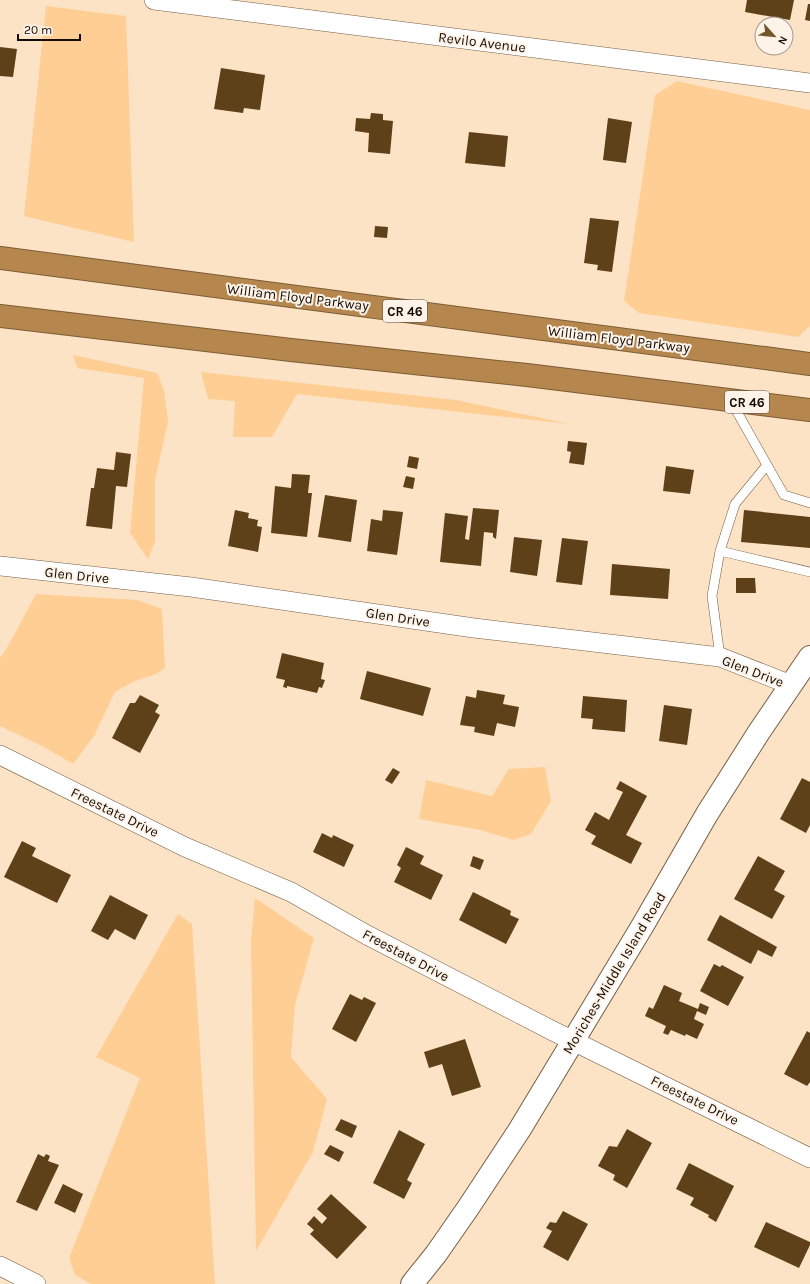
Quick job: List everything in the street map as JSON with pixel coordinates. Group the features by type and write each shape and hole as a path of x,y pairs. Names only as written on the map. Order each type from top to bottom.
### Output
{"highway":[{"name":"William Floyd Parkway","path":"0,258 810,364"},
{"name":"CR 46","path":"0,316 299,351 527,375 810,410"}],"main road":[{"name":"Moriches-Middle Island Road","path":"412,1284 436,1254 520,1129 643,925 707,814 759,732 810,657"}],"street":[{"name":"Revilo Avenue","path":"154,0 810,83"},
{"name":"Glen Drive","path":"0,566 191,587 474,628 720,657 791,685"},
{"name":"Freestate Drive","path":"0,755 185,847 291,892 367,935 573,1041 810,1158"},
{"path":"0,1266 36,1284"}],"lane":[{"path":"730,400 784,495 810,503"},
{"path":"720,657 712,596 720,551 735,504 767,465"},
{"path":"720,551 810,572"}],"shaded area":[{"path":"46,6 126,16 134,242 24,216"},
{"path":"677,81 810,110 810,326 798,337 639,313 624,301 655,95"},
{"path":"73,355 157,373 164,390 168,422 155,480 155,542 148,559 130,533 144,378 77,368"},
{"path":"201,372 456,400 570,424 297,394 272,437 233,437 235,401 208,399"},
{"path":"36,594 138,600 162,609 165,668 156,674 135,681 115,692 94,736 73,764 44,747 0,726 0,658"},
{"path":"545,767 551,801 531,834 513,840 480,830 419,819 426,780 492,796 509,769"},
{"path":"255,898 314,938 295,1005 291,1057 327,1099 313,1152 256,1251 251,940"},
{"path":"178,914 192,924 215,1284 91,1284 75,1275 69,1258 140,1078 96,1057"}],"building":[{"path":"747,0 794,0 791,16 768,16 745,12"},
{"path":"808,4 810,4 810,21 805,20"},
{"path":"0,47 17,49 13,77 0,76"},
{"path":"221,68 265,75 260,110 244,108 243,113 214,109"},
{"path":"371,113 383,114 383,120 393,121 390,154 368,152 369,133 355,131 356,118 370,119"},
{"path":"608,118 632,122 626,163 603,160"},
{"path":"469,132 508,136 505,167 465,163"},
{"path":"590,218 619,221 612,272 597,270 598,265 584,263"},
{"path":"375,226 388,227 387,238 374,237"},
{"path":"568,441 587,443 584,465 569,463 571,452 567,451"},
{"path":"116,452 131,454 127,487 116,486 112,529 86,526 91,488 94,488 97,468 114,470"},
{"path":"409,456 419,458 417,469 407,467"},
{"path":"666,466 694,470 690,494 663,491"},
{"path":"292,474 310,475 308,493 312,493 307,537 271,533 275,486 291,488"},
{"path":"406,476 415,478 413,489 403,487"},
{"path":"325,495 357,500 351,542 318,537"},
{"path":"473,508 499,510 496,539 493,537 493,533 484,532 481,566 440,562 445,513 468,516 465,539 469,540"},
{"path":"235,510 249,513 248,518 258,520 257,526 262,527 258,552 228,546"},
{"path":"383,510 403,512 397,555 367,551 371,519 382,521"},
{"path":"744,510 810,517 810,548 741,542"},
{"path":"514,537 542,540 537,576 510,572"},
{"path":"562,538 588,541 582,585 556,582"},
{"path":"612,564 670,569 668,599 610,595"},
{"path":"736,578 755,578 756,593 736,593"},
{"path":"282,653 324,663 321,679 325,680 322,688 319,687 317,693 287,686 287,688 283,687 285,680 276,678"},
{"path":"367,671 431,688 423,716 360,699"},
{"path":"477,690 505,695 503,704 519,707 515,727 497,723 494,736 474,732 475,727 460,725 466,696 476,698"},
{"path":"140,695 159,705 155,712 160,715 140,753 112,738 130,703 135,703"},
{"path":"583,696 627,700 625,732 592,729 593,719 581,718"},
{"path":"664,705 692,709 687,745 659,741"},
{"path":"393,768 400,772 392,784 385,780"},
{"path":"802,778 810,782 810,825 806,833 780,819"},
{"path":"620,781 647,796 626,835 642,843 631,864 591,844 596,836 585,830 595,812 609,820 623,792 616,789"},
{"path":"322,833 332,838 333,835 354,845 344,867 313,852"},
{"path":"22,841 36,848 32,856 71,875 57,903 4,877"},
{"path":"406,847 424,856 420,864 443,875 431,900 394,882 401,868 397,865"},
{"path":"473,856 484,860 480,870 470,866"},
{"path":"758,856 785,871 774,890 785,896 772,919 734,899"},
{"path":"473,892 511,911 510,915 519,919 506,944 459,920"},
{"path":"110,895 148,915 135,940 115,929 108,940 91,931"},
{"path":"720,915 777,947 772,957 758,950 751,964 707,940"},
{"path":"714,964 720,967 722,965 744,977 728,1006 700,991"},
{"path":"664,985 682,993 679,1001 698,1009 700,1003 709,1007 706,1015 697,1011 694,1019 704,1024 697,1039 671,1030 668,1035 663,1033 666,1026 645,1016 649,1007 653,1009"},
{"path":"350,994 362,1000 364,997 376,1003 356,1042 332,1029"},
{"path":"807,1031 810,1033 810,1082 807,1086 784,1074"},
{"path":"465,1039 481,1087 452,1096 442,1064 429,1068 424,1052"},
{"path":"341,1119 357,1126 352,1138 335,1130"},
{"path":"627,1129 652,1143 627,1188 613,1180 615,1175 598,1166 609,1146 617,1147"},
{"path":"399,1130 425,1144 407,1180 412,1183 404,1199 373,1183"},
{"path":"330,1145 344,1152 339,1162 324,1154"},
{"path":"38,1154 44,1157 46,1154 50,1156 48,1161 59,1165 37,1211 16,1202"},
{"path":"689,1163 734,1186 716,1222 708,1217 709,1215 690,1205 694,1198 676,1189"},
{"path":"63,1184 83,1194 75,1213 54,1203"},
{"path":"331,1194 367,1227 337,1259 310,1234 314,1230 307,1224 314,1216 322,1224 327,1218 317,1209"},
{"path":"563,1211 588,1224 568,1261 543,1247 552,1231 546,1228 550,1222 556,1223"},
{"path":"766,1222 810,1242 799,1268 754,1247"}]}
